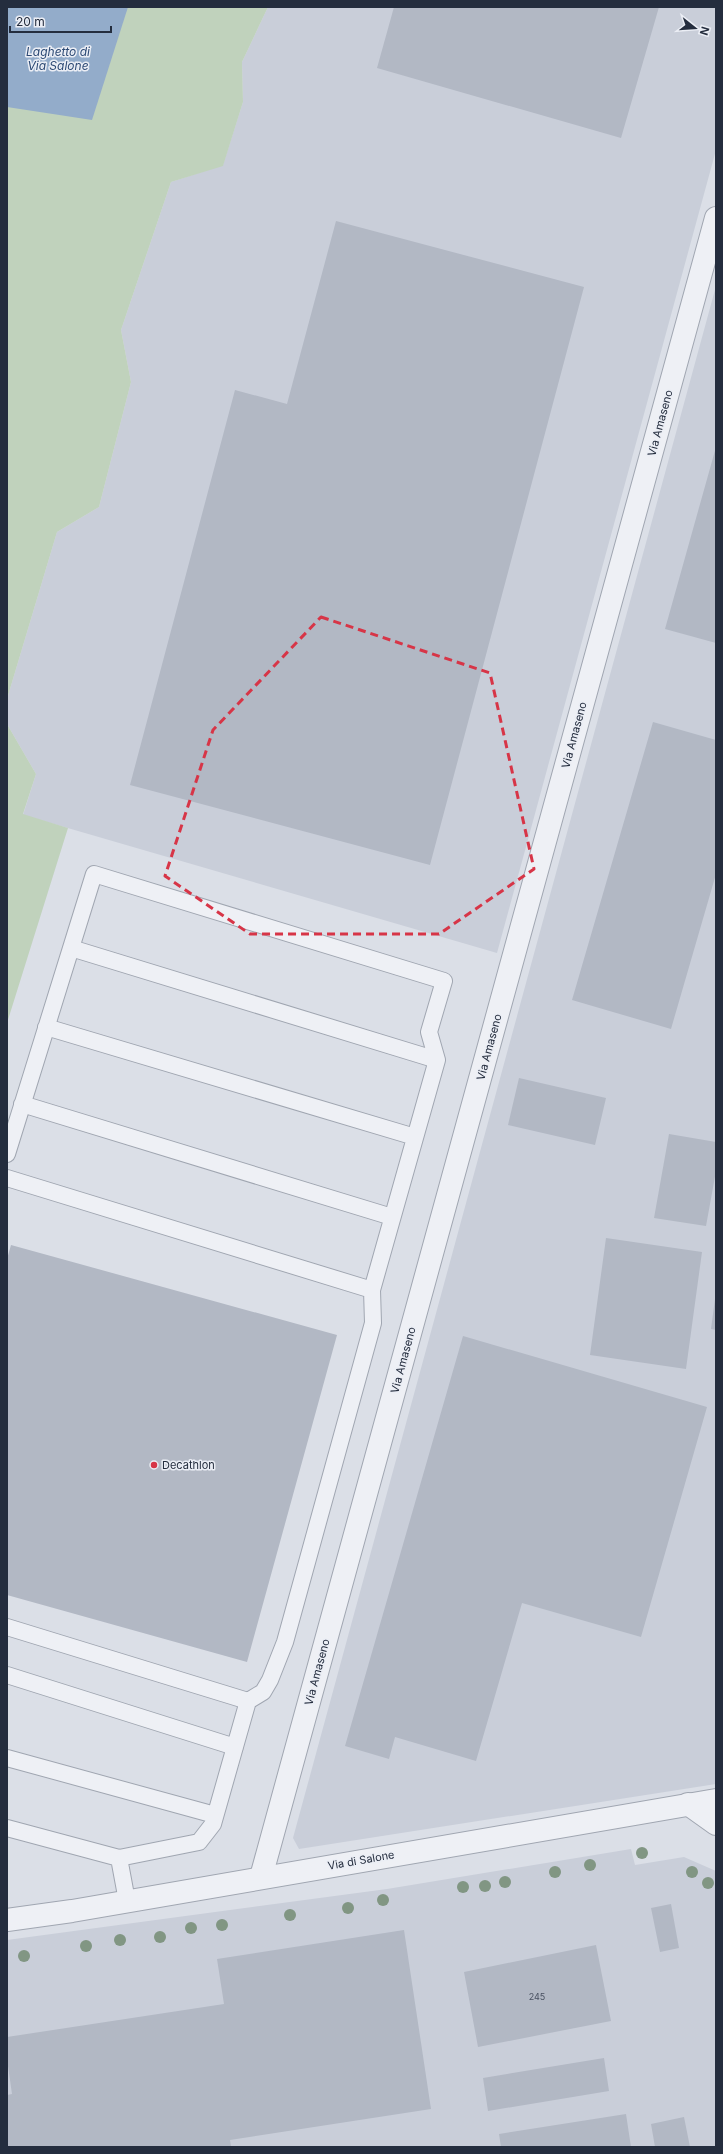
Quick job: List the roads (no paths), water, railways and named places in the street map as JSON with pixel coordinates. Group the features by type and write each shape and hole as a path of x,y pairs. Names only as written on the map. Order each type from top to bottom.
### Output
{"street":[{"name":"Via Amaseno","path":"261,1877 716,218"},
{"name":"Via di Salone","path":"7,1920 127,1901 716,1800"},
{"path":"688,1804 716,1824"}],"lane":[{"path":"7,1154 94,874 444,981 430,1032 437,1060 372,1290 373,1323 285,1642 270,1680 263,1692 248,1701 213,1824 199,1842 119,1858 7,1828"},
{"path":"71,948 437,1060"},
{"path":"46,1027 415,1137"},
{"path":"22,1104 392,1217"},
{"path":"7,1178 372,1290"},
{"path":"7,1627 248,1701"},
{"path":"7,1675 235,1747"},
{"path":"7,1758 215,1815"},
{"path":"119,1858 127,1901"}],"water":[{"name":"Laghetto di Via Salone","path":"7,7 128,7 92,120 7,107"}],"place":[{"name":"Decathlon","path":"154,1465"}]}
